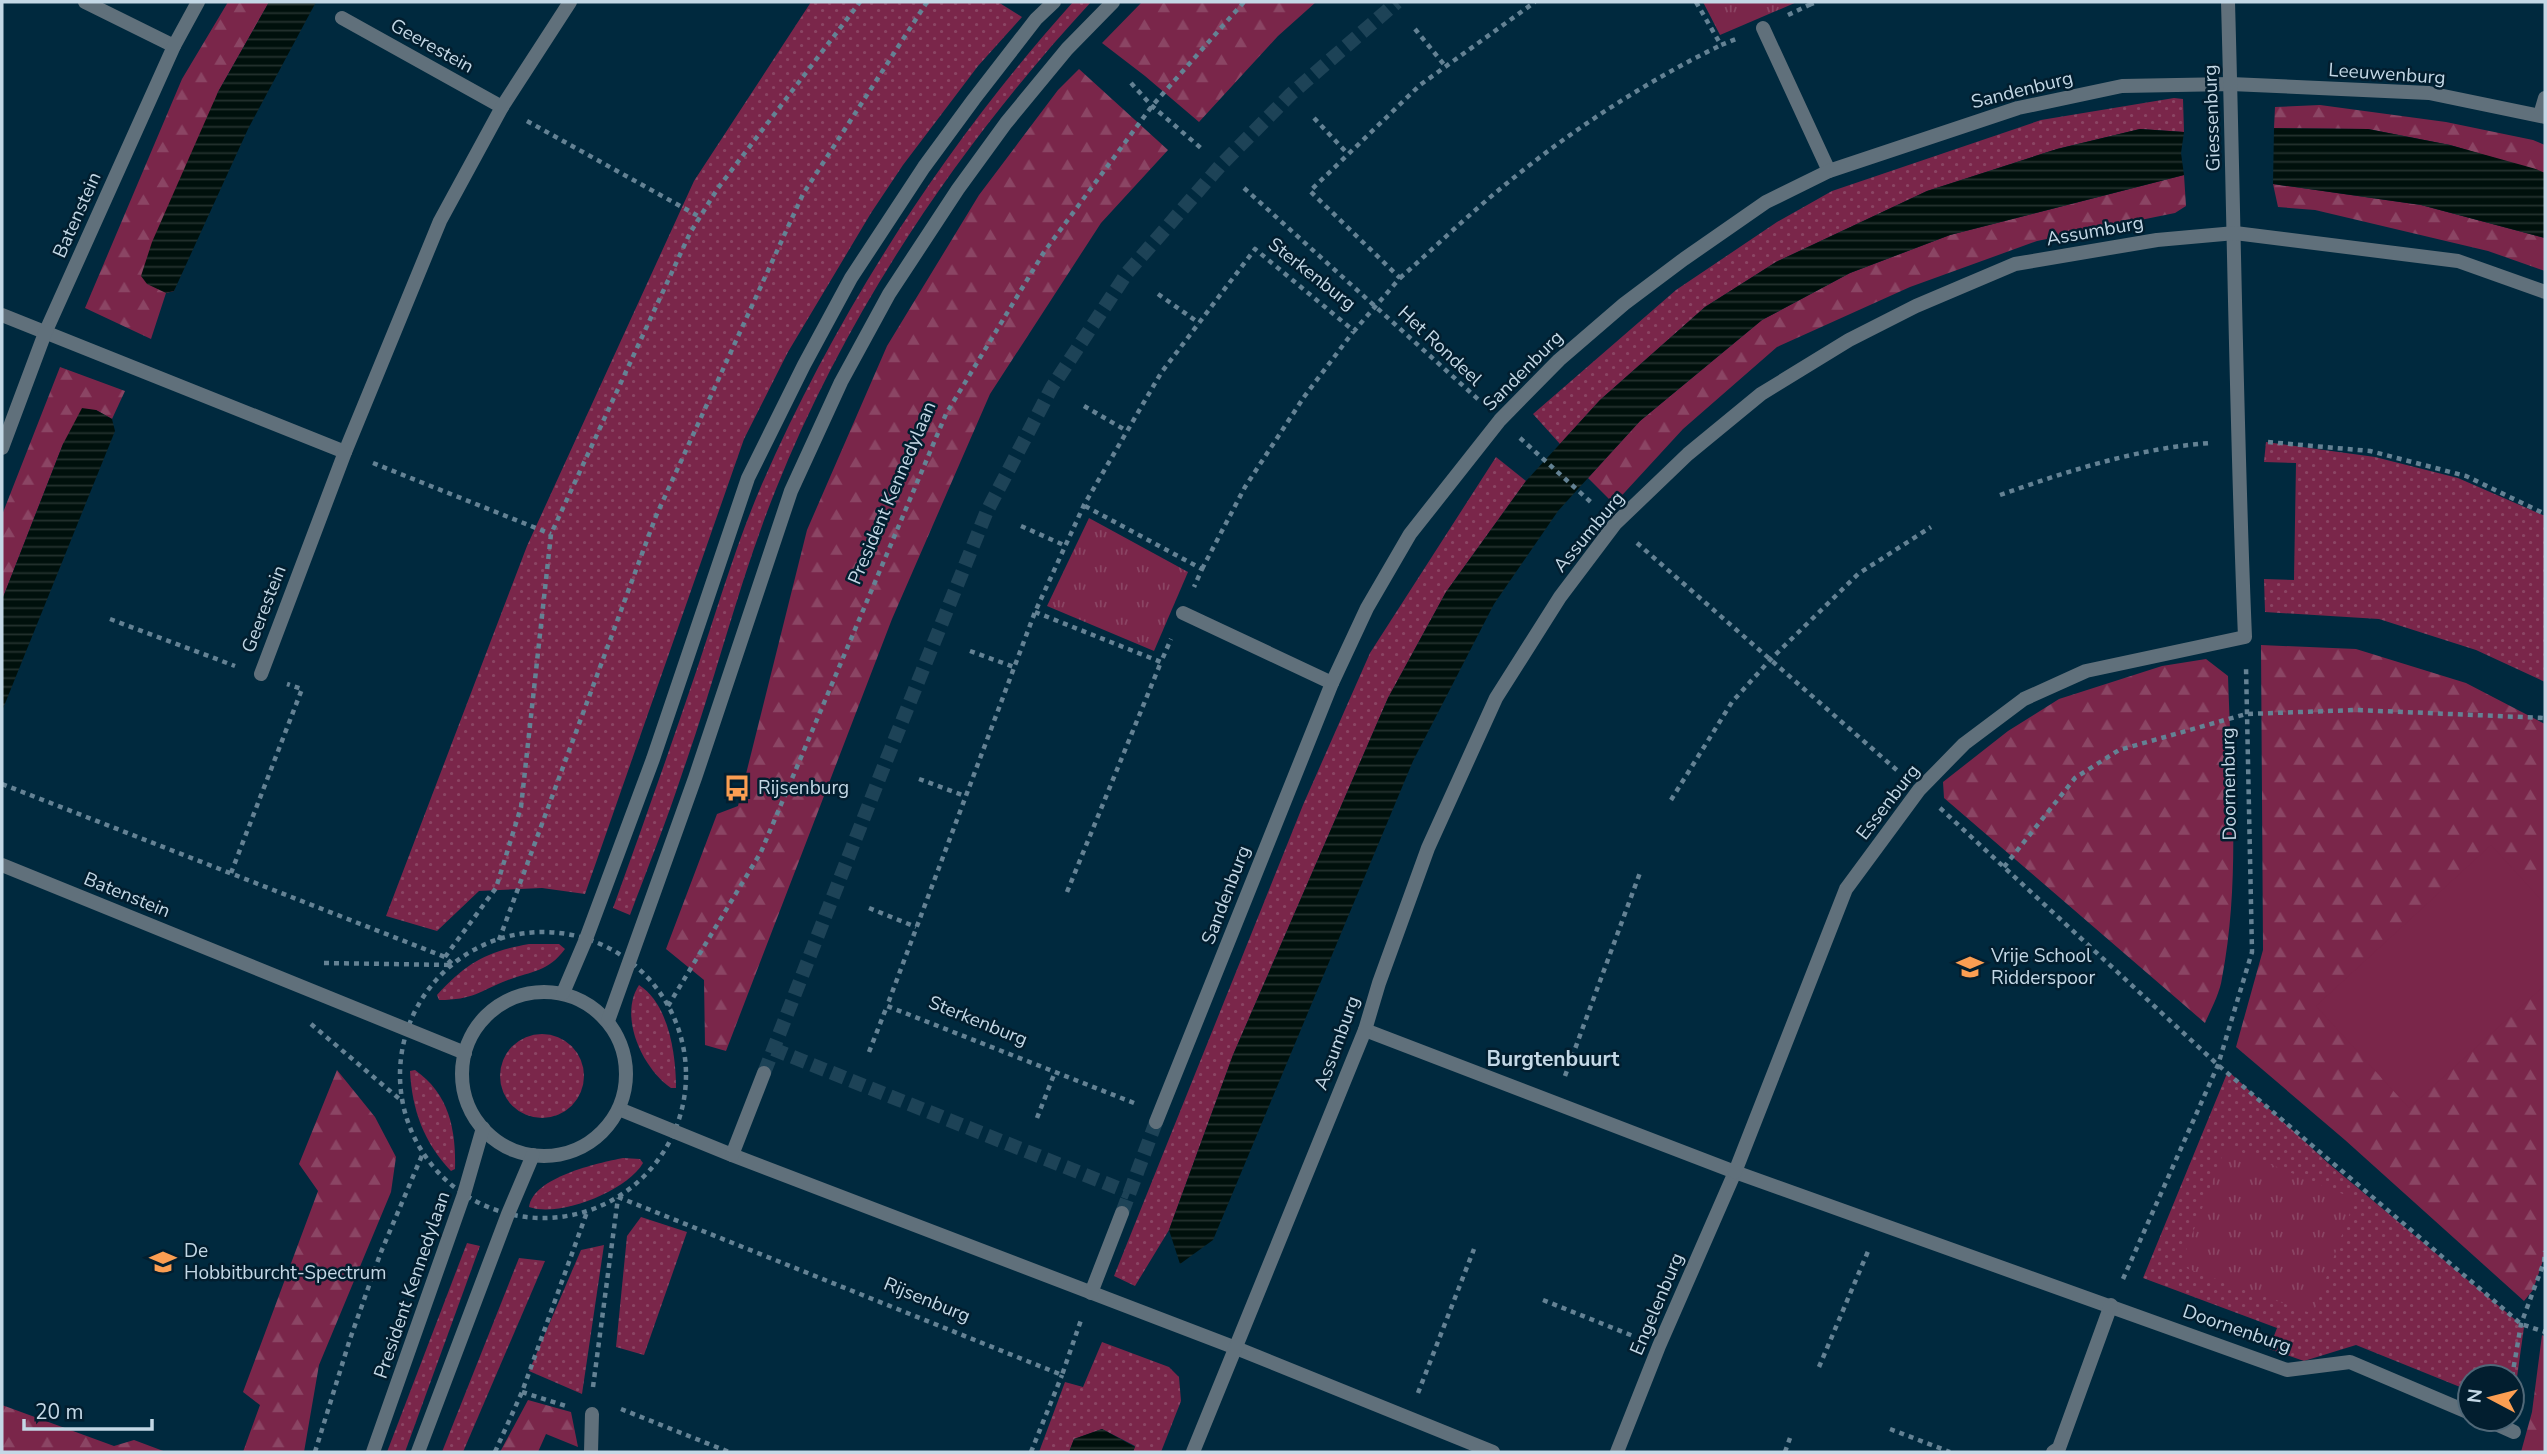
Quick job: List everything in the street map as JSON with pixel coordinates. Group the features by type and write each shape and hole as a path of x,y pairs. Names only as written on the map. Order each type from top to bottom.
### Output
{"street":[{"path":"85,2 174,46"},
{"name":"Batenstein","path":"2,448 45,333 174,46 198,2"},
{"name":"Geerestein","path":"261,674 345,452 440,221 502,107 570,2"},
{"path":"563,993 648,772 748,478 759,455 851,278 923,167 1036,19 1054,2"},
{"path":"608,1021 695,778 791,491 841,382 889,294 966,178 1041,80 1113,2"},
{"name":"Giessenburg","path":"2228,2 2235,233"},
{"name":"Geerestein","path":"342,18 502,107"},
{"path":"1763,28 1829,171"},
{"name":"Leeuwenburg","path":"2231,84 2429,93 2543,116 2545,98"},
{"name":"Sandenburg","path":"1156,1122 1332,683 1367,608 1410,534 1500,420 1559,360 1623,304 1766,202 1829,171 2018,108 2122,86 2231,84"},
{"path":"2235,233 2237,441 2245,637"},
{"name":"Assumburg","path":"1193,1452 1365,1030 1379,983 1429,848 1496,698 1560,597 1615,524 1688,454 1761,394 1849,340 1916,306 2015,264 2157,240 2235,233 2458,261 2545,292"},
{"path":"2,315 345,452"},
{"path":"1183,613 1332,683"},
{"name":"Essenburg","path":"1735,1172 1846,889 1919,790 1964,744 2024,699 2086,671 2245,637"},
{"name":"Batenstein","path":"2,865 465,1053"},
{"path":"531,992 563,993 587,1003 608,1021 623,1048 627,1079 619,1109 604,1131 583,1146 559,1155 533,1155 510,1149 491,1136 474,1118 462,1080 465,1053 478,1025 502,1003 531,992"},
{"path":"1365,1030 1735,1172 2111,1305 2059,1448 2053,1452"},
{"path":"732,1155 764,1073"},
{"path":"619,1109 1236,1348 1493,1452"},
{"name":"President Kennedylaan","path":"373,1452 464,1194 483,1128"},
{"path":"418,1452 533,1155"},
{"name":"Engelenburg","path":"1617,1452 1659,1346 1735,1172"},
{"path":"1091,1293 1122,1213"},
{"name":"Doornenburg","path":"2111,1305 2287,1370 2350,1362 2456,1407"},
{"path":"591,1452 592,1414"}],"path":[{"path":"445,957 496,888 521,807 551,534 690,233 718,188 860,2"},
{"path":"404,1103 401,1066 408,1030 431,988 453,965 482,946 499,940 656,516 803,194 927,2"},
{"name":"President Kennedylaan","path":"675,1131 686,1089 686,1068 680,1036 668,1006 761,852 946,414 1044,252 1152,106 1244,2"},
{"path":"1400,278 1310,191 1420,85 1535,2"},
{"path":"1809,5 1817,2"},
{"path":"1415,29 1446,67"},
{"name":"Sterkenburg","path":"869,1052 1035,612 1084,506 1161,373 1255,249 1354,331 1400,278 1501,188 1597,117 1669,71 1721,45"},
{"path":"1131,83 1152,106 1202,149"},
{"path":"502,107 700,217"},
{"path":"1314,118 1348,154"},
{"name":"Het Rondeel","path":"1244,188 1615,524 1919,790 2218,1065 2521,1324"},
{"path":"1158,294 1199,323"},
{"path":"1202,569 1245,487 1304,397 1354,331"},
{"path":"1084,406 1127,431"},
{"path":"2000,495 2062,473 2170,446 2237,441 2370,451 2466,476 2545,514"},
{"path":"345,452 551,534"},
{"path":"1084,506 1121,525"},
{"path":"1021,526 1066,546"},
{"path":"1671,800 1732,702 1770,660 1858,574 1931,527"},
{"path":"1035,612 1076,629"},
{"path":"110,619 261,674"},
{"name":"Doornenburg","path":"2111,1305 2218,1065 2252,952 2245,637"},
{"path":"970,651 1014,667"},
{"path":"1067,892 1161,662"},
{"name":"Geerestein","path":"230,873 302,690 261,674"},
{"path":"2004,867 2075,778 2119,750 2246,714 2357,710 2545,718"},
{"path":"919,779 965,796"},
{"path":"2,784 445,957 453,965"},
{"path":"1556,1102 1641,870"},
{"path":"869,908 916,927"},
{"path":"318,963 453,965"},
{"name":"Sterkenburg","path":"887,1006 1140,1105"},
{"path":"310,1023 404,1103"},
{"path":"1037,1118 1055,1072"},
{"name":"President Kennedylaan","path":"315,1452 350,1339 381,1252 423,1152 408,1120 404,1103"},
{"path":"495,1452 522,1392 587,1212 633,1187 652,1168 675,1131"},
{"path":"522,1392 592,1414 591,1397 618,1197"},
{"name":"Rijsenburg","path":"618,1197 1062,1376"},
{"path":"1819,1367 1879,1225"},
{"path":"1408,1418 1474,1249"},
{"path":"2514,1363 2521,1324 2544,1262 2545,1251"},
{"path":"1031,1452 1062,1376 1091,1293"},
{"path":"1543,1300 1659,1346"},
{"path":"2521,1324 2545,1332"},
{"path":"591,1397 729,1452"},
{"path":"1890,1429 1950,1452"},
{"path":"1785,1452 1790,1438"}],"green space":[{"path":"228,2 269,2 218,92 174,291 166,293 151,339 85,308 182,79"},
{"path":"811,2 998,2 1022,17 978,66 903,165 871,213 788,352 744,439 585,894 542,888 479,891 437,931 386,916 527,546 694,181"},
{"path":"1073,2 1091,2 1043,56 953,171 911,231 837,357 805,422 763,524 677,789 630,915 613,908 744,530 792,419 860,292 898,231 981,113"},
{"path":"1142,2 1316,2 1278,36 1199,122 1102,43"},
{"path":"1703,2 1797,2 1720,35"},
{"path":"1079,69 1168,150 1101,223 990,394 892,619 726,1051 705,1045 704,980 666,949 717,814 738,806 807,530 887,346 979,195 1058,90"},
{"path":"2174,98 2183,99 2184,132 2140,129 2057,149 1927,191 1776,262 1705,307 1600,400 1560,444 1533,414 1676,290 1777,222 1832,191 2041,120"},
{"path":"2320,105 2446,122 2533,140 2545,145 2545,173 2450,145 2368,129 2274,128 2275,107"},
{"path":"2184,175 2186,206 2175,213 2037,241 1910,287 1777,347 1683,429 1614,504 1588,478 1640,421 1762,320 1850,273 1950,235"},
{"path":"2273,184 2421,205 2545,238 2545,271 2488,251 2315,210 2278,207"},
{"path":"60,367 125,391 112,419 96,410 63,444 2,600 2,515"},
{"path":"2266,442 2375,457 2458,478 2545,516 2545,682 2476,650 2379,619 2265,612 2264,579 2294,580 2296,463 2264,462"},
{"path":"1496,457 1526,481 1446,592 1388,698 1233,1055 1169,1230 1135,1286 1114,1276 1303,805 1370,653"},
{"path":"1089,518 1188,572 1154,651 1047,606"},
{"path":"2261,645 2356,649 2466,683 2545,724 2545,1255 2533,1290 2524,1301 2345,1140 2236,1047 2263,950"},
{"path":"2206,659 2228,676 2233,865 2228,941 2221,984 2205,1023 1944,798 1943,782 2008,731 2059,699 2162,666"},
{"path":"2491,845 2545,904 2545,985 2409,1108 2316,1006"},
{"path":"529,944 559,944 565,949 559,957 539,970 469,997 439,1000 437,995 478,960"},
{"path":"639,985 657,1004 664,1017 672,1046 676,1088 671,1088 651,1068 637,1041 631,1012"},
{"path":"542,1034 558,1037 572,1046 581,1060 584,1076 581,1092 572,1106 558,1115 542,1118 526,1115 512,1106 503,1092 500,1076 503,1060 512,1046 526,1037"},
{"path":"337,1070 375,1117 396,1157 391,1192 319,1365 304,1452 243,1452 260,1405 243,1392 318,1191 299,1164"},
{"path":"415,1070 436,1090 448,1114 455,1154 455,1169 451,1171 433,1149 421,1125 411,1085 410,1071"},
{"path":"2228,1071 2328,1163 2524,1327 2519,1363 2456,1363 2456,1385 2356,1345 2304,1361 2269,1349 2277,1328 2143,1278"},
{"path":"2226,1146 2355,1199 2313,1314 2180,1266"},
{"path":"623,1158 640,1159 643,1163 623,1183 608,1192 591,1200 557,1209 529,1207 533,1196 554,1180 583,1168"},
{"path":"641,1217 687,1232 644,1355 616,1347 627,1236"},
{"path":"467,1243 480,1246 405,1452 387,1452"},
{"path":"604,1245 582,1394 529,1371 581,1250"},
{"path":"519,1258 545,1261 463,1452 442,1452"},
{"path":"2542,1335 2545,1337 2545,1452 2521,1452 2532,1412"},
{"path":"1102,1342 1169,1367 1179,1377 1181,1401 1161,1452 1133,1452 1135,1446 1102,1429 1074,1439 1069,1452 1039,1452 1065,1382 1083,1387"},
{"path":"528,1400 571,1412 578,1447 546,1434 538,1452 500,1452"},
{"path":"2,1405 114,1446 134,1440 166,1452 2,1452"}],"shaded area":[{"path":"269,2 316,2 248,129 174,291 166,293 147,284 141,276 152,242 218,92"},
{"path":"2274,128 2368,129 2450,145 2536,169 2545,173 2545,238 2421,205 2273,184"},
{"path":"2140,129 2184,132 2181,153 2184,175 1950,235 1850,273 1762,320 1640,421 1558,511 1494,604 1413,761 1213,1240 1180,1264 1169,1230 1233,1055 1388,698 1446,592 1526,481 1600,400 1705,307 1776,262 1927,191 2057,149"},
{"path":"82,408 96,410 112,419 115,431 2,711 2,600 63,444"},
{"path":"1102,1429 1135,1447 1133,1452 1069,1452 1074,1439"}],"tunnel":[{"path":"764,1073 987,511 1052,387 1127,273 1220,166 1291,94 1397,2"},
{"path":"773,1049 1130,1193"},
{"path":"1122,1213 1156,1122"}],"place":[{"name":"Rijsenburg","path":"737,788"},
{"name":"Vrije School Ridderspoor","path":"1970,967"},
{"name":"De Hobbitburcht-Spectrum","path":"163,1262"}],"district":[{"name":"Burgtenbuurt","path":"1553,1059"}]}
